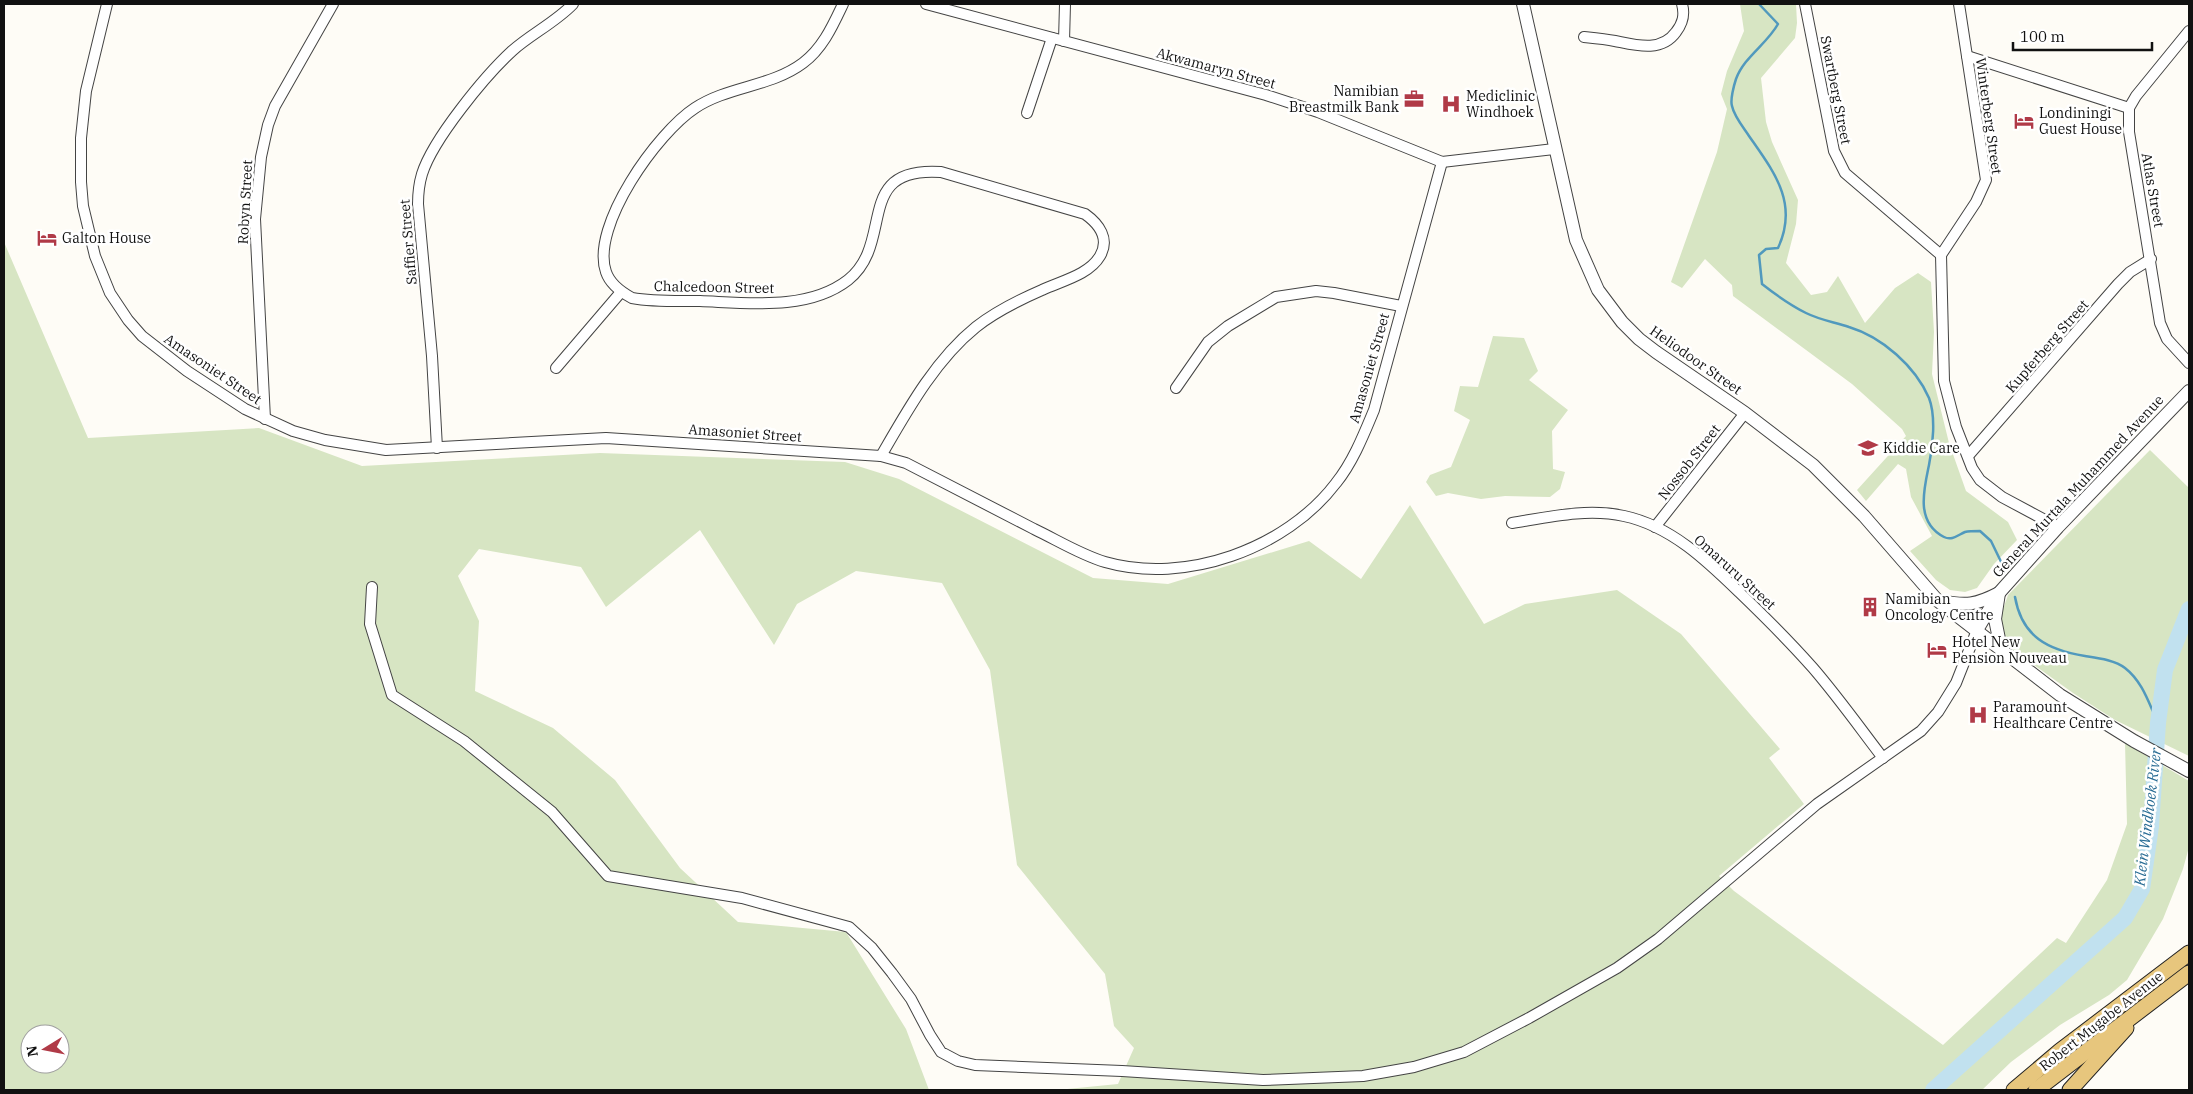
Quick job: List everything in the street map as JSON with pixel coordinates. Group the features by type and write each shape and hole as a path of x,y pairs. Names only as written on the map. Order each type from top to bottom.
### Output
{"main road":[{"name":"Robert Mugabe Avenue","path":"2014,1090 2060,1051 2189,953"},
{"name":"Robert Mugabe Avenue","path":"2036,1090 2189,973"},
{"path":"2070,1090 2146,1004"}],"street":[{"name":"Amasoniet Street","path":"107,4 86,91 81,138 80,182 83,206 95,256 103,279 123,313 142,336 209,386 265,419 293,431 373,449 406,450 606,438 881,456 906,463 1075,550 1104,562 1125,567 1161,568 1207,563 1234,556 1305,516 1337,483 1362,439 1374,410 1442,162"},
{"name":"Robyn Street","path":"265,419 255,219 261,156 268,125 275,106 333,4"},
{"name":"Saffier Street","path":"436,448 432,356 418,188 423,172 441,138 489,72 573,4"},
{"path":"556,368 621,292 611,282 605,267 604,250 608,232 619,202 653,150 674,126 696,108 725,94 780,76 811,57 826,38 843,4"},
{"name":"Akwamaryn Street","path":"926,4 1254,92 1318,112 1442,162 1554,149"},
{"path":"1064,41 1065,4"},
{"name":"Heliodoor Street","path":"1523,4 1554,149 1576,240 1598,290 1639,340 1745,414 1813,465 1849,500 1938,601 2060,695 2134,741 2189,771"},
{"path":"1584,37 1646,47 1660,44 1672,37 1682,24 1684,13 1682,4"},
{"name":"Swartberg Street","path":"1805,4 1838,163 1845,173 1941,255"},
{"name":"Winterberg Street","path":"1941,255 1976,202 1986,180 1959,4"},
{"path":"1967,56 2129,108 2141,88 2189,31"},
{"path":"1027,114 1052,38"},
{"name":"Atlas Street","path":"2129,108 2129,132 2162,331 2189,363"},
{"name":"Chalcedoon Street","path":"621,292 641,300 768,303 801,300 836,288 855,274 867,256 884,195 890,185 910,173 924,171 941,172 1085,214 1093,220 1102,231 1104,244 1100,256 1092,265 1077,275 1041,290 1000,311 977,326 960,341 942,361 881,456"},
{"path":"1941,255 1944,380 1956,427 1972,468 1989,489 2058,527"},
{"name":"Kupferberg Street","path":"1968,456 2118,284 2130,272 2151,259"},
{"path":"1176,388 1208,342 1228,326 1276,297 1316,291 1334,292 1401,306"},
{"name":"General Murtala Muhammed Avenue","path":"1977,630 1998,592 2189,391"},
{"name":"Nossob Street","path":"1654,527 1745,414"},
{"name":"Omaruru Street","path":"1512,523 1591,512 1626,516 1654,527 1678,540 1699,555 1762,614 1814,669 1883,758"},
{"path":"372,587 370,624 392,695 464,741 552,812 608,876 742,898 849,927 872,948 911,999 930,1036 941,1052 958,1061 975,1065 1122,1071 1263,1080 1363,1076 1414,1067 1464,1052 1617,968 1658,939 1817,804 1921,731 1938,712 1956,683 1977,630"},
{"path":"1938,601 1970,604 1985,600 1998,592"},
{"path":"1998,592 1995,619 2001,649"}],"green space":[{"path":"1740,4 1796,4 1797,23 1795,38 1761,78 1766,122 1772,142 1798,200 1796,224 1786,263 1811,295 1827,292 1838,276 1865,323 1895,288 1918,273 1931,282 1934,332 1932,374 1949,443 1966,491 2008,522 2017,540 1994,564 1977,588 1965,592 1950,590 1936,580 1910,551 1932,536 1911,497 1906,469 1898,464 1866,501 1857,490 1906,436 1902,429 1852,384 1733,296 1732,285 1705,259 1682,288 1671,282 1717,152 1727,109 1721,94 1727,71 1744,31"},
{"path":"4,242 88,438 259,428 362,466 600,453 845,462 899,479 1093,578 1168,584 1309,541 1361,579 1410,505 1484,624 1525,604 1617,590 1681,634 1780,749 1769,758 1804,804 1719,876 1734,891 1943,1045 2057,938 2066,943 2107,880 2127,824 2125,743 2189,781 2189,847 2183,869 2163,919 2127,980 2109,995 2060,1025 2011,1062 1982,1090 1057,1090 1118,1084 1134,1048 1114,1026 1105,974 1017,865 990,670 942,583 856,571 797,604 774,645 700,530 606,607 581,567 479,549 458,576 479,621 475,691 553,728 615,780 680,868 738,922 846,932 906,1029 929,1090 4,1090"},
{"path":"1493,336 1524,338 1538,371 1529,380 1568,410 1552,431 1553,469 1565,472 1560,489 1550,497 1505,496 1481,499 1448,493 1436,496 1426,482 1430,475 1451,467 1470,420 1454,411 1460,386 1478,387"},
{"path":"2150,450 2189,488 2189,756 2115,720 2073,693 2013,650 2002,633 2001,615 2008,595"}],"waterway":[{"path":"1759,4 1778,24 1744,64 1734,85 1732,103 1737,118 1775,175 1785,202 1784,232 1778,248 1766,249 1759,255 1762,284 1783,300 1806,313 1849,327 1873,338 1885,345 1906,364 1923,386 1933,413 1932,449 1924,494 1925,514 1929,523 1935,531 1947,538 1955,537 1965,532 1980,531 1991,541 2005,570"},
{"path":"2015,597 2018,611 2030,632 2048,645 2059,650 2106,660 2125,668 2141,687 2158,723"},
{"name":"Klein Windhoek River","path":"1933,1090 2125,918 2142,889 2151,826 2158,723 2165,670 2189,609"}],"place":[{"name":"Namibian Breastmilk Bank","path":"1414,99"},
{"name":"Mediclinic Windhoek","path":"1451,104"},
{"name":"Londiningi Guest House","path":"2024,121"},
{"name":"Galton House","path":"47,238"},
{"name":"Kiddie Care","path":"1868,448"},
{"name":"Namibian Oncology Centre","path":"1870,607"},
{"name":"Hotel New Pension Nouveau","path":"1937,650"},
{"name":"Paramount Healthcare Centre","path":"1978,715"}]}
